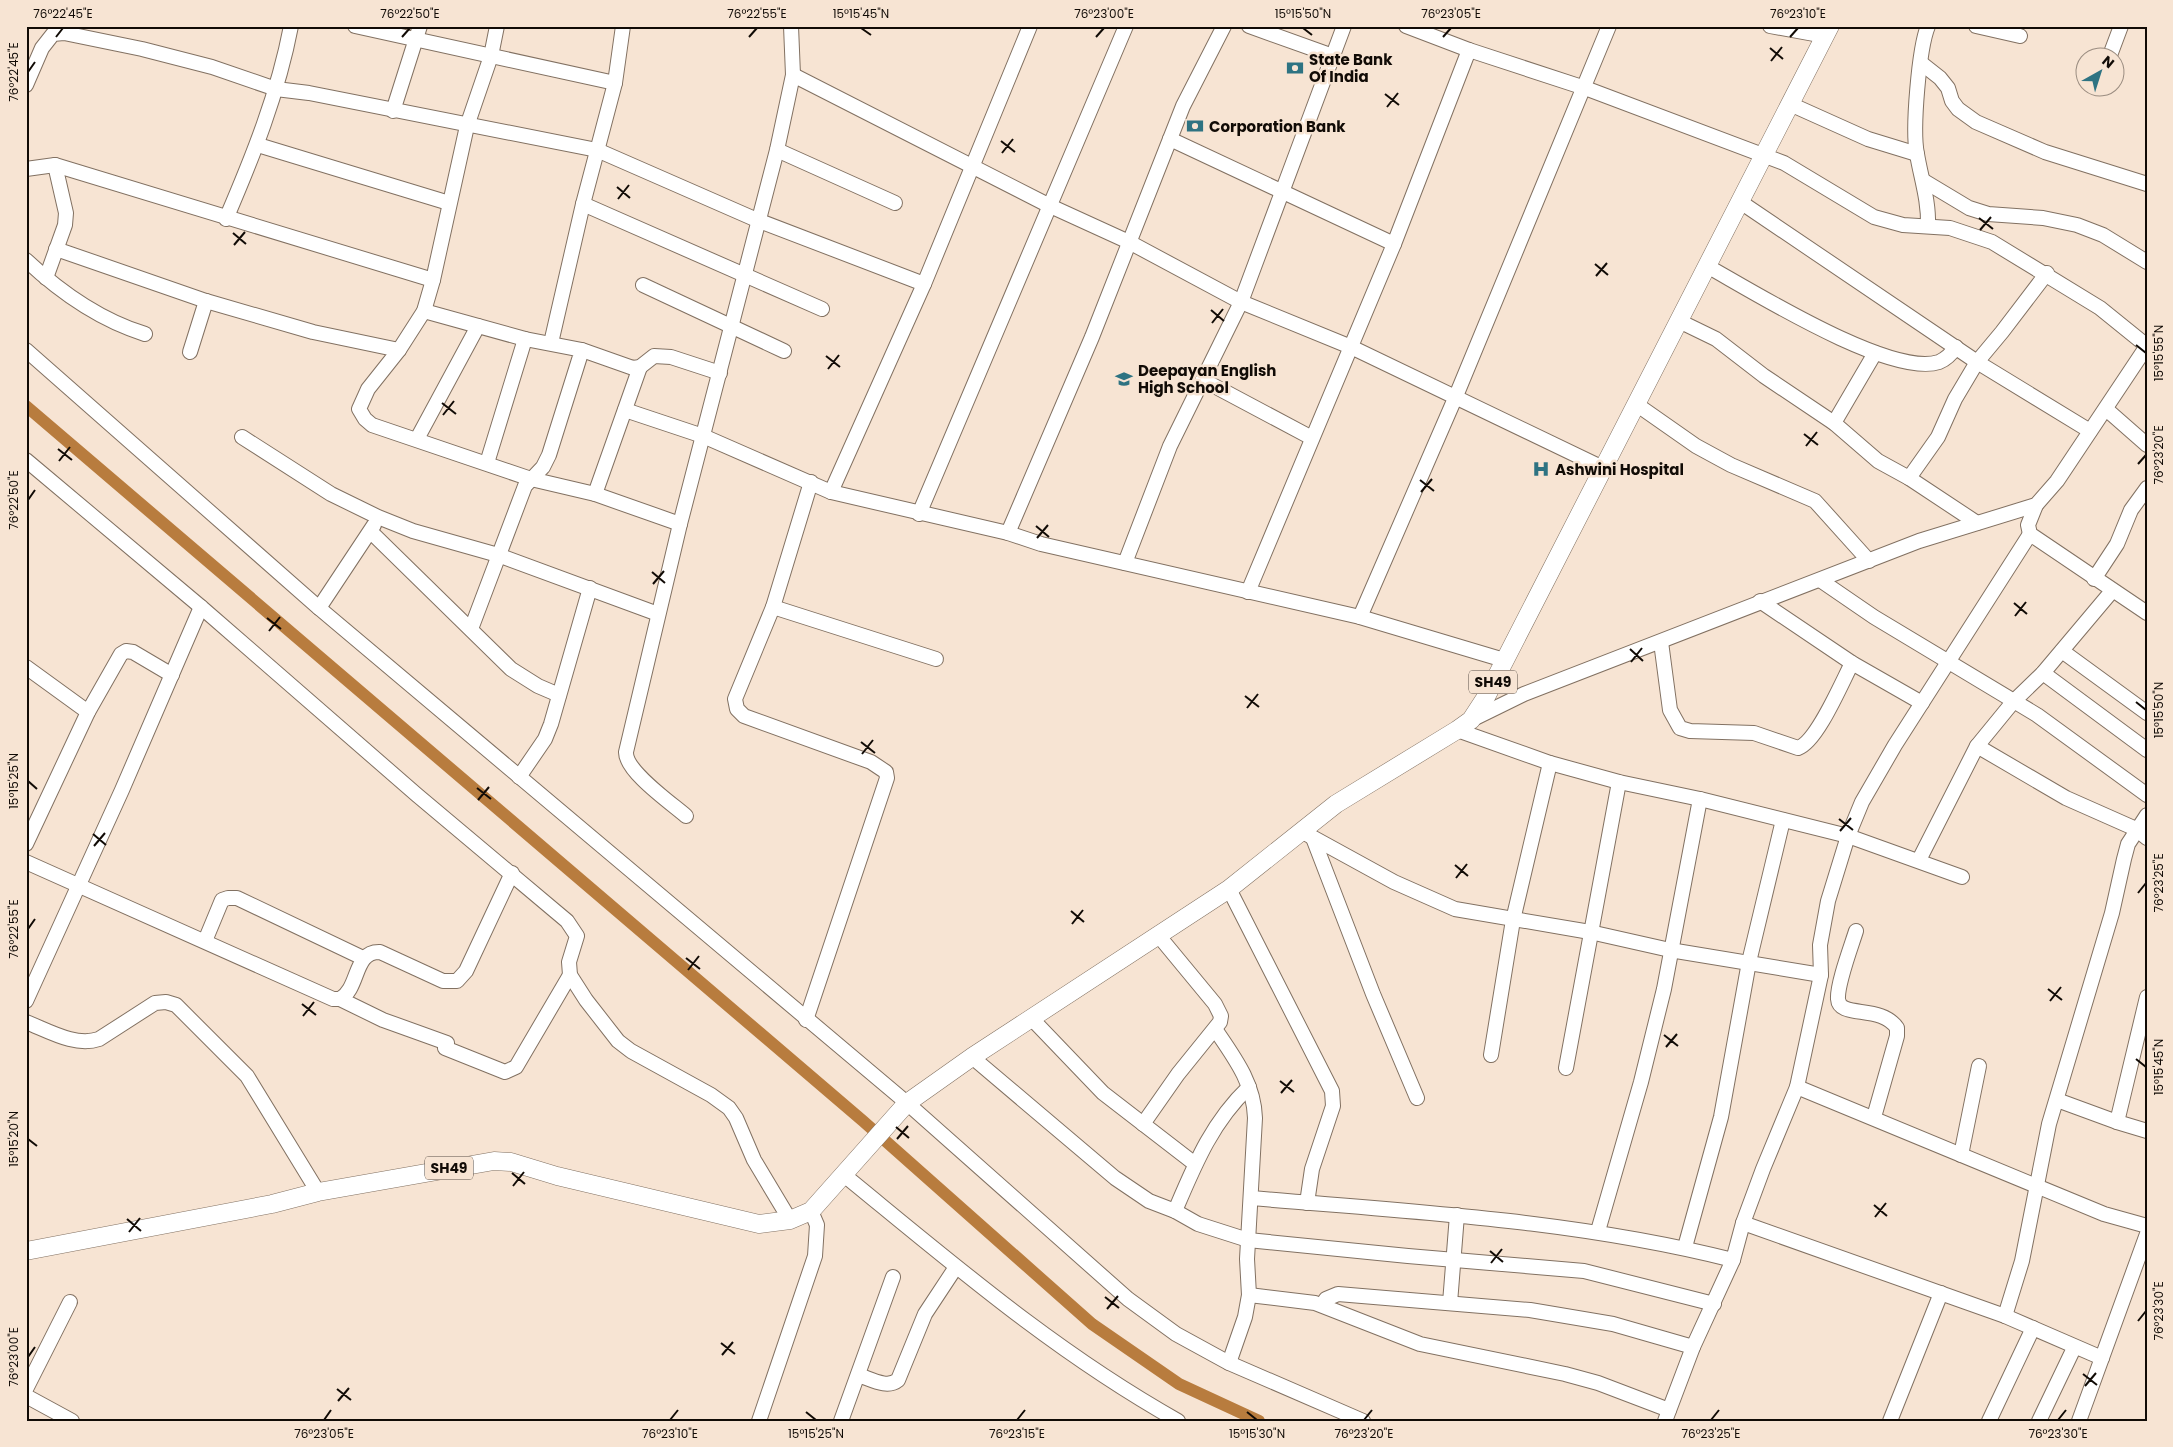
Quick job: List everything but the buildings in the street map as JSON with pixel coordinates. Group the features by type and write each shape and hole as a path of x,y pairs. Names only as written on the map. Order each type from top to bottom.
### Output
{"main road":[{"name":"SH49","path":"26,1251 272,1204 318,1192 477,1163 511,1162 557,1176 758,1224 790,1220 811,1211 903,1106 972,1057 1229,889 1307,835 1336,804 1464,725 1486,697 1828,31"}],"street":[{"path":"226,219 258,145 276,89 291,26"},
{"path":"355,26 419,32 491,56 615,83"},
{"path":"497,26 491,56 467,126 433,280 424,311 399,350 368,389 359,409 365,419 372,425 531,479 595,494 680,524"},
{"path":"551,343 583,204 615,83 624,26"},
{"path":"686,816 633,770 626,758 680,524 745,276 757,220 777,150 793,74 791,26"},
{"path":"832,492 924,284 1030,26"},
{"path":"919,514 1048,205 1126,26"},
{"path":"1008,533 1040,461 1130,242 1183,106 1224,26"},
{"path":"1249,26 1333,56"},
{"path":"1125,563 1170,446 1241,302 1344,26"},
{"path":"1406,26 1469,50 1585,88 1784,164 1874,217 1903,225 1928,226 1971,233 1992,242 2046,273 2100,308 2147,346 2058,481 2036,505 2028,525 2030,534 2147,613"},
{"path":"1360,617 1456,396 1585,88 1609,26"},
{"path":"1770,26 1828,31"},
{"path":"1928,26 1922,63 1915,138 1924,181 1928,226"},
{"path":"1976,26 2020,36"},
{"path":"2113,48 2121,26"},
{"path":"393,111 419,32"},
{"path":"26,85 46,40 53,34 64,33 142,49 212,67 276,89 309,93 467,126 597,150 757,220 924,284"},
{"path":"1248,592 1394,244 1469,50"},
{"path":"1922,63 1944,83 1958,109 1976,122 2045,152 2147,184"},
{"path":"793,74 1048,205 1130,242 1241,302 1351,346 1603,468"},
{"path":"1790,104 1868,139 1917,154"},
{"path":"1170,138 1394,244"},
{"path":"258,145 449,203"},
{"path":"777,150 895,203"},
{"path":"26,169 55,166 433,280"},
{"path":"46,278 65,225 66,213 55,166"},
{"path":"1924,181 1969,208 1988,214 2043,218 2077,225 2103,235 2147,262"},
{"path":"1740,201 1977,362 2090,431"},
{"path":"583,204 822,309"},
{"path":"56,249 206,301 313,332 399,350"},
{"path":"26,260 46,278 105,318 145,334"},
{"path":"1707,266 1824,330 1876,354 1925,363 1936,363 1952,353 1956,347"},
{"path":"1909,478 1938,437 1955,399 1977,362 2046,273"},
{"path":"643,285 784,351"},
{"path":"190,352 206,301"},
{"path":"424,311 525,339 582,350 630,367 640,367"},
{"path":"1679,321 1716,339 1764,376 1834,423 1878,461 1909,478 1977,523"},
{"path":"417,439 478,326"},
{"path":"487,463 525,339"},
{"path":"26,350 319,608 806,1020 1128,1299 1176,1334 1229,1363 1363,1421"},
{"path":"471,629 525,486 543,467 549,455 582,350"},
{"path":"1834,423 1876,354"},
{"path":"595,494 640,367 654,356 671,357 720,373"},
{"path":"1203,380 1312,438"},
{"path":"1636,404 1696,446 1731,465 1815,501 1869,561"},
{"path":"2106,409 2147,444"},
{"path":"625,410 703,436 832,492 919,514 1008,533 1041,544 1360,617 1504,660"},
{"path":"242,437 332,494 413,532 498,555 658,614"},
{"path":"26,460 201,607 417,795 512,873 573,929 577,936 569,962 570,975 580,993 618,1041 631,1051 711,1095 729,1108 736,1118 754,1160 790,1220"},
{"path":"806,1020 887,778 886,772 871,762 744,716 737,709 735,699 773,607 811,482"},
{"path":"2094,579 2117,544 2132,510 2147,488"},
{"path":"1464,725 1524,694 1661,642 1760,601 1820,580 1919,541 2036,505"},
{"path":"319,608 371,532 378,517"},
{"path":"371,532 471,629 482,643 511,669 538,686 560,695"},
{"path":"1249,1295 1322,1305 1420,1344 1565,1374 1667,1416 1693,1347 1733,1260 1743,1223 1797,1087 1821,975 1820,945 1828,901 1848,836 1862,802 1922,703 2030,534"},
{"path":"1820,580 1874,617 2037,715 2147,795"},
{"path":"519,777 545,739 560,695 590,588"},
{"path":"1919,860 1977,746 2013,702 2043,673 2112,591"},
{"path":"1760,601 1852,663 1922,703"},
{"path":"26,1001 201,607"},
{"path":"773,607 936,659"},
{"path":"1661,642 1670,710 1680,728 1690,732 1754,733 1798,748 1810,739 1816,730 1852,663"},
{"path":"26,844 88,712 121,654 126,651 133,652 172,675"},
{"path":"2062,651 2147,713"},
{"path":"26,667 88,712"},
{"path":"2043,673 2147,750"},
{"path":"1464,725 1550,763 1619,782 1848,836 1919,860 1962,878"},
{"path":"1977,746 2066,798 2142,834"},
{"path":"1491,1055 1513,920 1550,763"},
{"path":"1566,1068 1619,782"},
{"path":"1598,1231 1641,1082 1664,989 1700,800"},
{"path":"2005,1316 2022,1261 2049,1124 2112,913 2126,851 2142,834 2147,815"},
{"path":"1684,1247 1707,1172 1721,1117 1749,962 1783,820"},
{"path":"1307,835 1424,897 1455,909 1590,932 1670,950 1821,975"},
{"path":"1307,835 1417,1098"},
{"path":"26,862 205,940 333,999 340,999 383,1020 446,1045 505,1072 511,1071 516,1067 570,975"},
{"path":"340,999 348,992 363,958 368,954 380,952 443,981 457,981 466,971 512,873"},
{"path":"1229,889 1270,965 1332,1091 1333,1106 1312,1169 1307,1203"},
{"path":"205,940 222,900 237,898 363,958"},
{"path":"1856,931 1840,986 1838,999 1840,1005 1848,1011 1877,1013 1887,1017 1897,1028 1897,1036 1874,1117"},
{"path":"1143,1124 1178,1074 1220,1022 1219,1011 1158,935"},
{"path":"2117,1122 2147,997"},
{"path":"26,1022 76,1041 88,1043 99,1039 155,1003 166,1002 176,1005 247,1076 318,1192"},
{"path":"1032,1019 1102,1093 1195,1164"},
{"path":"1215,1029 1239,1064 1254,1103 1255,1118 1248,1240 1249,1295 1245,1317 1229,1363"},
{"path":"972,1057 1115,1178 1149,1201 1175,1211 1198,1224 1248,1240 1398,1256 1454,1259 1584,1271 1714,1304"},
{"path":"1961,1155 1980,1066"},
{"path":"1175,1211 1195,1164 1225,1111 1249,1087"},
{"path":"1797,1087 1874,1117 2104,1214 2147,1226"},
{"path":"2057,1100 2147,1131"},
{"path":"847,1172 987,1293 1076,1359 1178,1421"},
{"path":"1251,1198 1457,1215 1598,1231 1684,1247 1733,1260"},
{"path":"759,1421 815,1256 818,1232 811,1211"},
{"path":"1450,1303 1457,1215"},
{"path":"1743,1223 2005,1316 2074,1348 2102,1358"},
{"path":"2078,1421 2147,1234"},
{"path":"858,1374 885,1384 893,1384 898,1380 926,1314 956,1267"},
{"path":"840,1421 893,1277"},
{"path":"1890,1421 1941,1293"},
{"path":"1322,1305 1330,1296 1338,1294 1530,1310 1613,1324 1693,1347"},
{"path":"26,1389 70,1302"},
{"path":"1989,1421 2033,1328"},
{"path":"2039,1421 2074,1348"},
{"path":"26,1396 72,1421"}],"waterway":[{"path":"26,406 863,1121 1092,1324 1179,1384 1259,1421"}],"place":[{"name":"State Bank Of India","path":"1295,68"},
{"name":"Corporation Bank","path":"1195,126"},
{"name":"Deepayan English High School","path":"1124,379"},
{"name":"Ashwini Hospital","path":"1541,469"}]}
